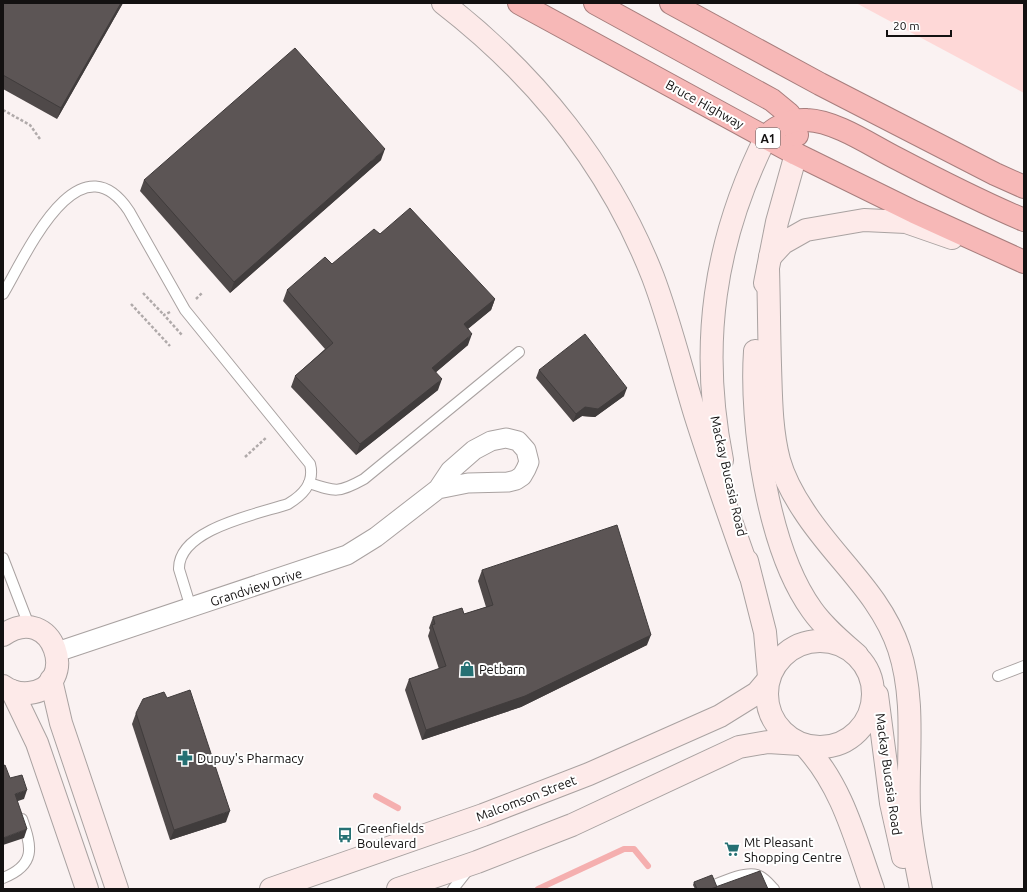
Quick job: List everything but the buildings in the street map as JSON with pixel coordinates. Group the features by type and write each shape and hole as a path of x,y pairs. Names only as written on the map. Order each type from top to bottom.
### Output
{"highway":[{"name":"Bruce Highway","path":"519,3 796,154 914,212 1019,260"},
{"path":"595,3 772,100 785,110 793,122 797,135 796,154"},
{"path":"671,3 827,87 995,174 1024,187"},
{"path":"766,137 775,129 793,122 808,120 831,126 944,183 1024,220"}],"main road":[{"path":"443,3 486,38 540,91 590,156 612,191 639,244 657,289 704,441 750,574"},
{"name":"Mackay Bucasia Road","path":"766,137 742,189 726,238 719,271 712,330 711,385 714,416 723,462 765,632 768,679"},
{"path":"398,889 477,862 606,811 706,761 739,747 768,742 802,744 814,747 835,746 857,733 867,721 871,712 874,691 869,671 857,655 822,623 803,597 784,553 769,498 759,440 755,402 755,353 758,322 777,222 796,154"},
{"path":"921,889 914,853 909,811 909,715 908,691 903,661 894,636 879,607 803,510 790,487 779,460 772,404 769,263 783,243 806,230 829,225 874,220 906,222 1019,260"},
{"path":"3,635 11,630 30,628 39,630 47,636 57,652 58,662 51,680 43,688 23,694 7,689"},
{"path":"857,655 849,649 831,642 808,642 787,653 780,660 768,679 768,703 774,721 786,735 802,744 820,763 840,796 873,889"},
{"name":"Malcomson Street","path":"271,889 483,815 590,774 720,716 757,692 768,679"},
{"path":"51,680 60,723 116,889"},
{"name":"Mackay Bucasia Road","path":"872,681 881,715 886,768 894,823 900,847 915,889"},
{"path":"7,689 37,743 87,889"}],"street":[{"name":"Grandview Drive","path":"57,652 347,555 372,540 438,489"}],"lane":[{"path":"3,294 55,208 78,190 90,187 102,188 112,193 121,199 129,211 185,310 275,423 310,464 312,471 309,482 299,497 288,504 213,528 195,538 182,555 179,563 180,576 191,608"},
{"path":"309,482 333,491 344,489 364,479 519,352"},
{"path":"3,558 30,628"},
{"path":"998,676 1024,666"},
{"path":"3,878 20,869 30,855 29,840 19,809"},
{"path":"454,889 463,874 477,862"},
{"path":"705,889 750,874 764,878 774,889"}],"path":[{"path":"3,110 30,125 40,139"},
{"path":"143,293 182,335"},
{"path":"131,304 170,346"},
{"path":"164,315 172,311"},
{"path":"245,457 268,436"}],"shaded area":[{"path":"856,3 1024,3 1024,93"}],"waterway":[{"path":"376,796 398,808"},
{"path":"538,889 624,849 634,849 648,866"}],"place":[{"name":"Petbarn","path":"467,669"},
{"name":"Dupuy's Pharmacy","path":"185,758"},
{"name":"Greenfields Boulevard","path":"345,835"},
{"name":"Mt Pleasant Shopping Centre","path":"732,849"}]}
